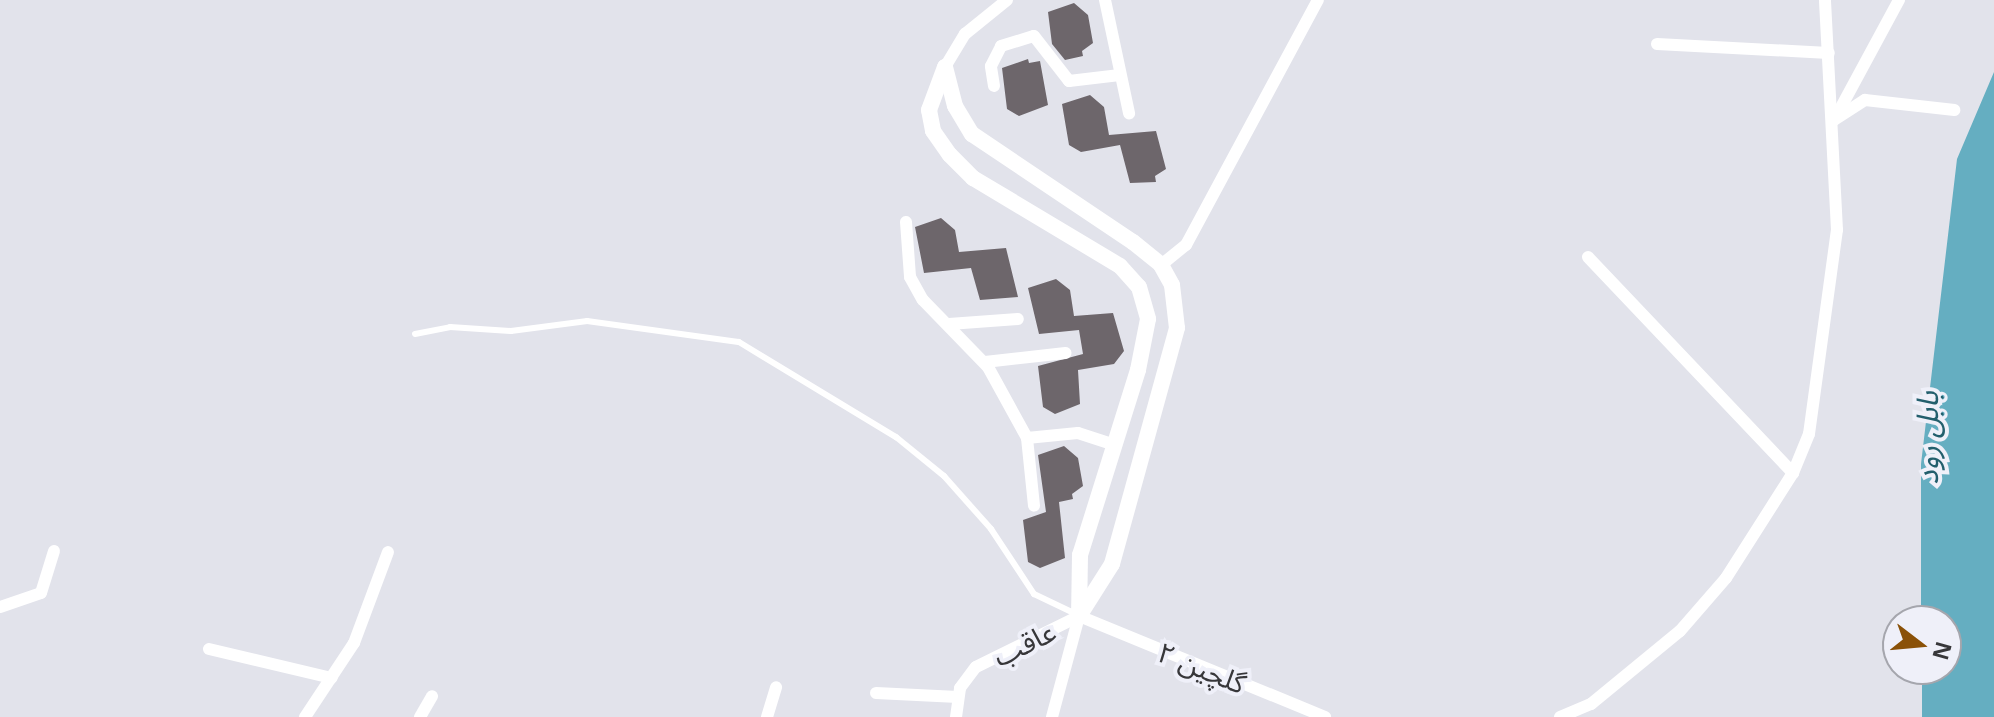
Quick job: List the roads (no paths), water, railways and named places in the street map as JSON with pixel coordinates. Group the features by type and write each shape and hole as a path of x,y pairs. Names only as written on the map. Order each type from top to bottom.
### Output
{"street":[{"path":"1007,0 965,34 945,67 929,110 933,131 950,155 973,178 1120,266 1139,287 1148,319 1138,370 1080,555 1079,616 1052,717"},
{"path":"1105,0 1129,113"},
{"path":"1161,265 1186,245 1318,0"},
{"path":"1560,717 1591,704 1680,631 1726,578 1793,473 1809,434 1837,230 1834,120 1825,0"},
{"path":"1834,120 1899,0"},
{"path":"994,86 991,66 1001,46 1034,36 1069,81 1120,75"},
{"path":"1657,44 1829,53"},
{"path":"945,67 955,106 972,134 1161,265 1172,285 1177,328 1112,564 1079,616"},
{"path":"1834,120 1865,100 1954,110"},
{"path":"906,222 910,277 923,300 985,362 1027,438 1034,506"},
{"path":"1588,257 1793,473"},
{"path":"949,324 1018,319"},
{"path":"985,362 1065,353"},
{"path":"1138,370 1162,381"},
{"path":"1027,438 1078,433 1114,445"},
{"path":"0,607 41,593 54,551"},
{"path":"305,717 354,643 388,552"},
{"name":"عاقب","path":"956,717 958,697 976,667 1079,616"},
{"name":"گلچین ۲","path":"1079,616 1325,717"},
{"path":"209,649 332,678"},
{"path":"767,717 776,687"},
{"path":"876,693 958,697"},
{"path":"420,717 432,696"}],"lane":[{"path":"415,334 450,327 511,331 587,321 739,342 908,447 944,476 991,529 1034,594 1079,616"}],"water":[{"name":"بابل رود","path":"1994,72 1994,717 1922,717 1922,685 1962,685 1962,605 1921,605 1921,464 1957,159"}]}
